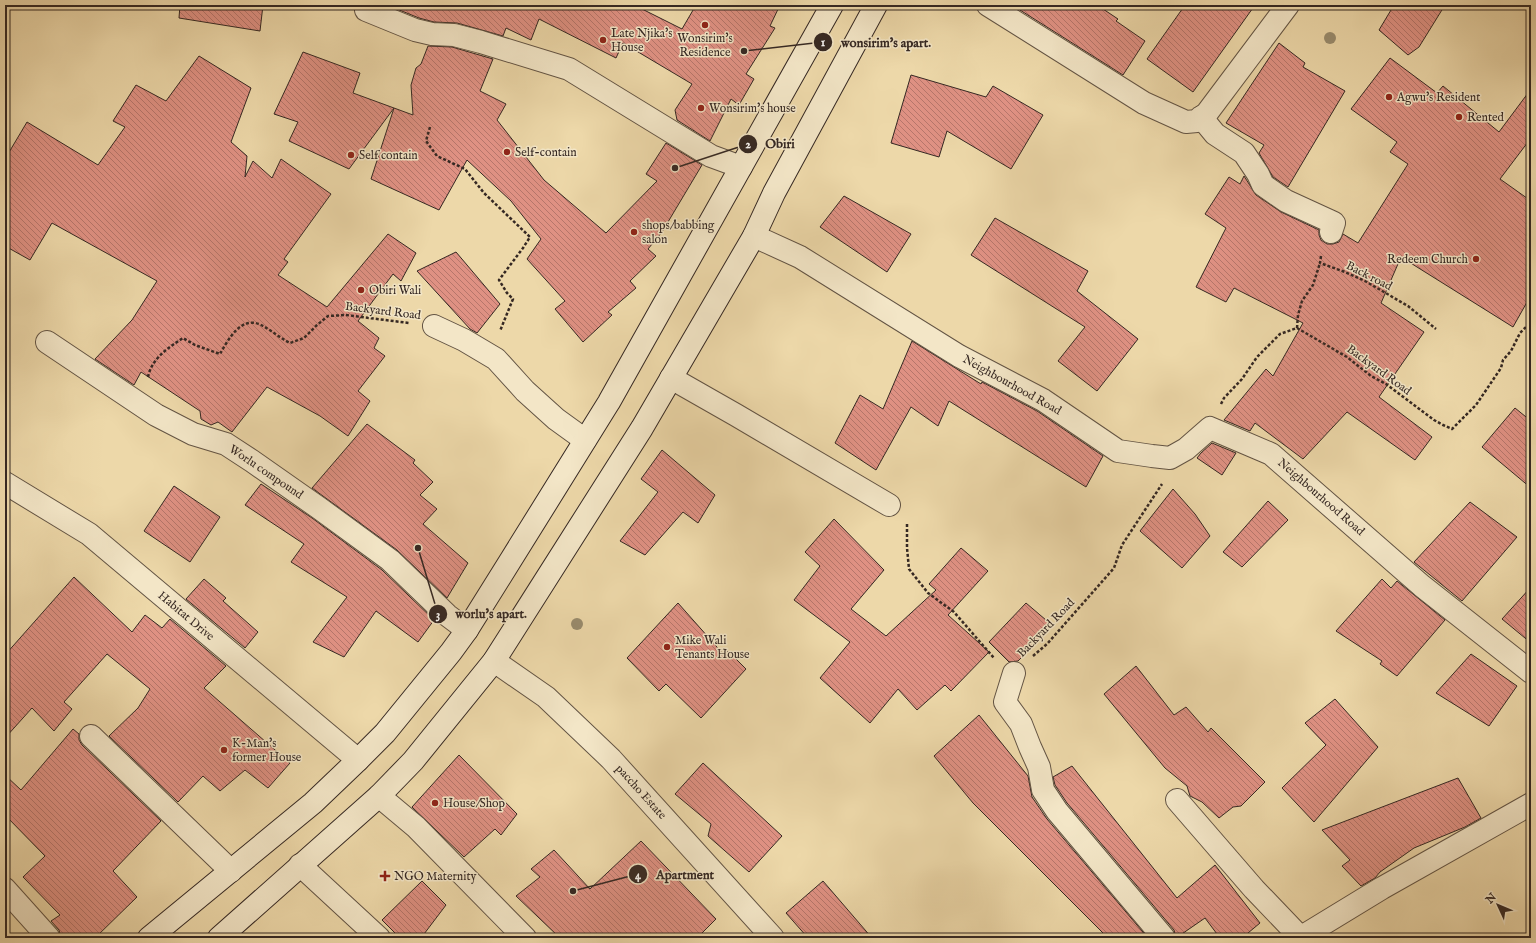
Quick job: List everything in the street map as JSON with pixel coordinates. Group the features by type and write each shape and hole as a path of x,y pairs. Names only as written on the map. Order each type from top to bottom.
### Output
{"street":[{"path":"149,938 313,803 385,733 451,652 467,630 609,402 832,5"},
{"path":"219,938 379,796 413,761 494,662 618,466 754,236 774,193 876,5"},
{"path":"988,5 1144,103 1186,122 1197,121 1207,113 1288,5"},
{"path":"366,10 415,30 432,34 454,35 570,69 711,156 741,167"},
{"path":"1201,117 1215,134 1244,153 1258,174 1263,185 1286,201 1334,223 1330,232"},
{"name":"Neighbourhood Road","path":"754,236 800,257 958,356 1043,400 1118,451 1170,458 1186,449 1210,428 1271,454 1422,586 1531,672"},
{"path":"434,326 464,340 496,359 525,391 551,415 585,440"},
{"name":"Worlu compound","path":"47,342 156,415 193,434 226,444 258,465 390,560 447,615 467,630"},
{"path":"671,378 889,505"},
{"name":"Habitat Drive","path":"5,483 89,534 358,760"},
{"name":"paccho Estate","path":"494,662 546,697 611,759 773,938"},
{"path":"1014,673 1005,702 1021,724 1039,766 1043,790 1057,811 1164,938"},
{"path":"91,736 231,871"},
{"path":"379,796 416,827 525,938"},
{"path":"1177,800 1254,889 1301,938 1382,888 1531,804"},
{"path":"300,865 379,938"},
{"path":"5,889 49,938"}],"path":[{"path":"430,127 426,141 438,156 465,169 484,193 526,231 530,237 499,280 506,293 513,299 500,331 495,338 490,356"},
{"path":"1210,428 1224,398 1242,379 1257,357 1280,334 1297,328 1298,315 1302,301 1313,284 1320,263 1321,250 1330,232"},
{"name":"Back road","path":"1320,263 1365,281 1408,306 1436,329"},
{"name":"Backyard Road","path":"132,400 146,385 149,370 158,357 170,346 184,338 195,345 220,354 240,326 246,323 259,324 290,343 304,338 328,316 346,315 434,326"},
{"name":"Backyard Road","path":"1297,328 1348,357 1371,376 1386,384 1424,413 1452,429 1476,405 1501,368 1503,360 1511,351 1520,333 1531,322"},
{"name":"Backyard Road","path":"889,505 905,518 909,569 928,592 954,612 1006,673 1014,673 1047,644 1114,568 1122,545 1163,482"}],"building":[{"path":"180,5 263,5 260,31 179,18"},
{"path":"387,5 634,5 682,29 696,5 780,5 770,26 775,28 746,74 754,79 739,105 731,99 710,141 677,120 675,110 692,84 623,43 616,58 539,19 531,40 506,28 503,36 457,23 434,22 419,18"},
{"path":"1012,5 1097,5 1118,19 1116,21 1145,41 1123,75"},
{"path":"1185,5 1255,5 1193,92 1147,59"},
{"path":"1394,5 1445,5 1419,47 1408,55 1379,30"},
{"path":"1279,43 1305,63 1303,67 1345,91 1288,187 1273,177 1259,153 1264,145 1226,123"},
{"path":"428,46 452,47 493,59 480,91 506,104 497,120 544,180 606,233 657,181 646,174 666,143 702,165 662,232 648,249 656,256 630,281 636,288 608,312 612,315 583,342 555,309 565,301 527,259 541,239 511,201 467,160 439,210 371,179 394,108 413,115 411,85 416,68 421,64"},
{"path":"303,52 360,73 353,93 394,108 349,169 289,141 298,122 274,114"},
{"path":"199,56 251,88 231,142 247,156 245,177 253,161 272,178 281,159 331,194 284,259 288,262 278,275 327,307 388,234 416,253 401,281 393,274 358,321 379,338 374,348 385,356 358,391 370,401 348,436 320,416 267,387 232,432 218,422 211,425 201,419 200,411 141,372 134,385 95,359 132,320 157,281 52,223 30,260 5,246 5,159 27,122 98,165 125,127 113,121 136,85 166,101"},
{"path":"1390,58 1437,93 1443,86 1499,132 1531,89 1531,138 1500,179 1531,201 1531,295 1513,327 1401,257 1381,303 1424,332 1379,397 1432,437 1415,460 1347,412 1303,459 1255,423 1250,431 1224,420 1266,369 1273,376 1303,323 1234,288 1226,302 1196,287 1226,228 1205,214 1229,177 1240,184 1244,176 1256,195 1281,212 1319,230 1321,240 1327,244 1339,242 1343,234 1358,243 1408,164 1390,152 1397,142 1351,109"},
{"path":"911,75 986,97 993,86 1043,115 1011,169 947,131 939,157 891,143"},
{"path":"844,196 911,234 887,272 820,227"},
{"path":"995,218 1088,271 1077,291 1138,339 1097,391 1058,361 1085,327 971,255"},
{"path":"456,252 500,304 477,333 470,329 417,271"},
{"path":"912,341 981,384 982,382 1037,411 1103,456 1086,487 949,401 938,426 911,407 876,470 835,443 860,395 883,409"},
{"path":"1515,408 1531,421 1531,488 1482,447"},
{"path":"367,424 415,460 413,463 433,482 420,495 437,509 423,524 468,563 447,598 397,550 312,488"},
{"path":"1212,443 1236,453 1222,475 1197,458"},
{"path":"662,450 715,495 698,523 683,512 645,555 620,541 658,492 641,479"},
{"path":"261,484 312,518 382,570 434,620 418,642 376,611 344,657 313,642 347,597 291,562 304,544 245,505"},
{"path":"174,486 220,517 190,562 144,531"},
{"path":"1173,489 1195,514 1210,536 1182,568 1140,531"},
{"path":"1268,501 1288,520 1242,567 1223,552"},
{"path":"1470,502 1517,537 1462,601 1414,562"},
{"path":"834,519 884,570 851,609 886,636 936,590 929,584 961,548 988,571 948,615 989,652 951,691 945,685 917,710 898,689 870,723 820,678 850,642 794,600 820,566 805,552"},
{"path":"74,577 132,632 145,615 162,628 170,619 226,666 204,688 290,763 268,788 245,770 220,791 203,776 178,802 109,736 138,708 150,689 107,654 64,702 72,709 54,731 32,708 5,738 5,655"},
{"path":"204,579 226,598 223,601 258,632 245,648 186,599"},
{"path":"1382,579 1391,588 1397,581 1445,620 1397,676 1380,664 1382,661 1336,631"},
{"path":"1531,587 1531,643 1502,619"},
{"path":"678,603 724,655 728,651 746,669 701,718 666,684 659,691 627,658"},
{"path":"1026,603 1053,626 1018,661 1009,662 989,642"},
{"path":"1471,654 1517,686 1489,726 1436,693"},
{"path":"1136,666 1174,715 1186,707 1208,732 1211,728 1265,782 1241,806 1233,807 1219,818 1202,802 1190,796 1187,786 1165,768 1104,694"},
{"path":"1335,699 1378,747 1314,822 1282,788 1326,745 1305,723"},
{"path":"979,715 1028,776 1032,797 1047,819 1148,938 1108,938 973,803 934,756"},
{"path":"73,729 79,734 79,740 82,745 161,821 113,871 137,897 95,938 61,938 59,930 51,921 60,915 23,877 45,856 5,815 5,775 21,790"},
{"name":"House/Shop","path":"459,755 517,814 501,835 495,829 464,857 412,807"},
{"path":"703,763 782,836 749,872 708,836 711,824 675,794"},
{"path":"1072,766 1177,898 1215,865 1260,923 1242,938 1220,938 1205,918 1176,938 1174,930 1067,803 1055,785 1053,777"},
{"path":"1458,778 1481,818 1465,827 1414,848 1380,872 1375,878 1361,886 1342,866 1350,860 1322,830"},
{"path":"641,841 716,919 697,938 560,938 516,896 540,877 531,869 554,850 590,889"},
{"path":"422,881 446,905 421,938 400,938 382,920"},
{"path":"823,881 872,938 808,938 786,913"}],"place":[{"name":"Wonsirim's Residence","path":"705,25"},
{"name":"Late Njika's House","path":"603,40"},
{"name":"wonsirim's apart.","path":"744,51"},
{"name":"Agwu's Resident","path":"1389,97"},
{"name":"Wonsirim's house","path":"701,108"},
{"name":"Rented","path":"1459,117"},
{"name":"Self-contain","path":"507,152"},
{"name":"Self contain","path":"351,155"},
{"name":"Obiri","path":"675,168"},
{"name":"shops/babbing salon","path":"634,232"},
{"name":"Redeem Church","path":"1476,259"},
{"name":"Obiri Wali","path":"361,290"},
{"name":"worlu's apart.","path":"418,548"},
{"name":"Mike Wali Tenants House","path":"667,647"},
{"name":"K-Man's former House","path":"224,750"},
{"name":"House/Shop","path":"435,803"},
{"name":"NGO Maternity","path":"385,876"},
{"name":"Apartment","path":"573,891"}]}
